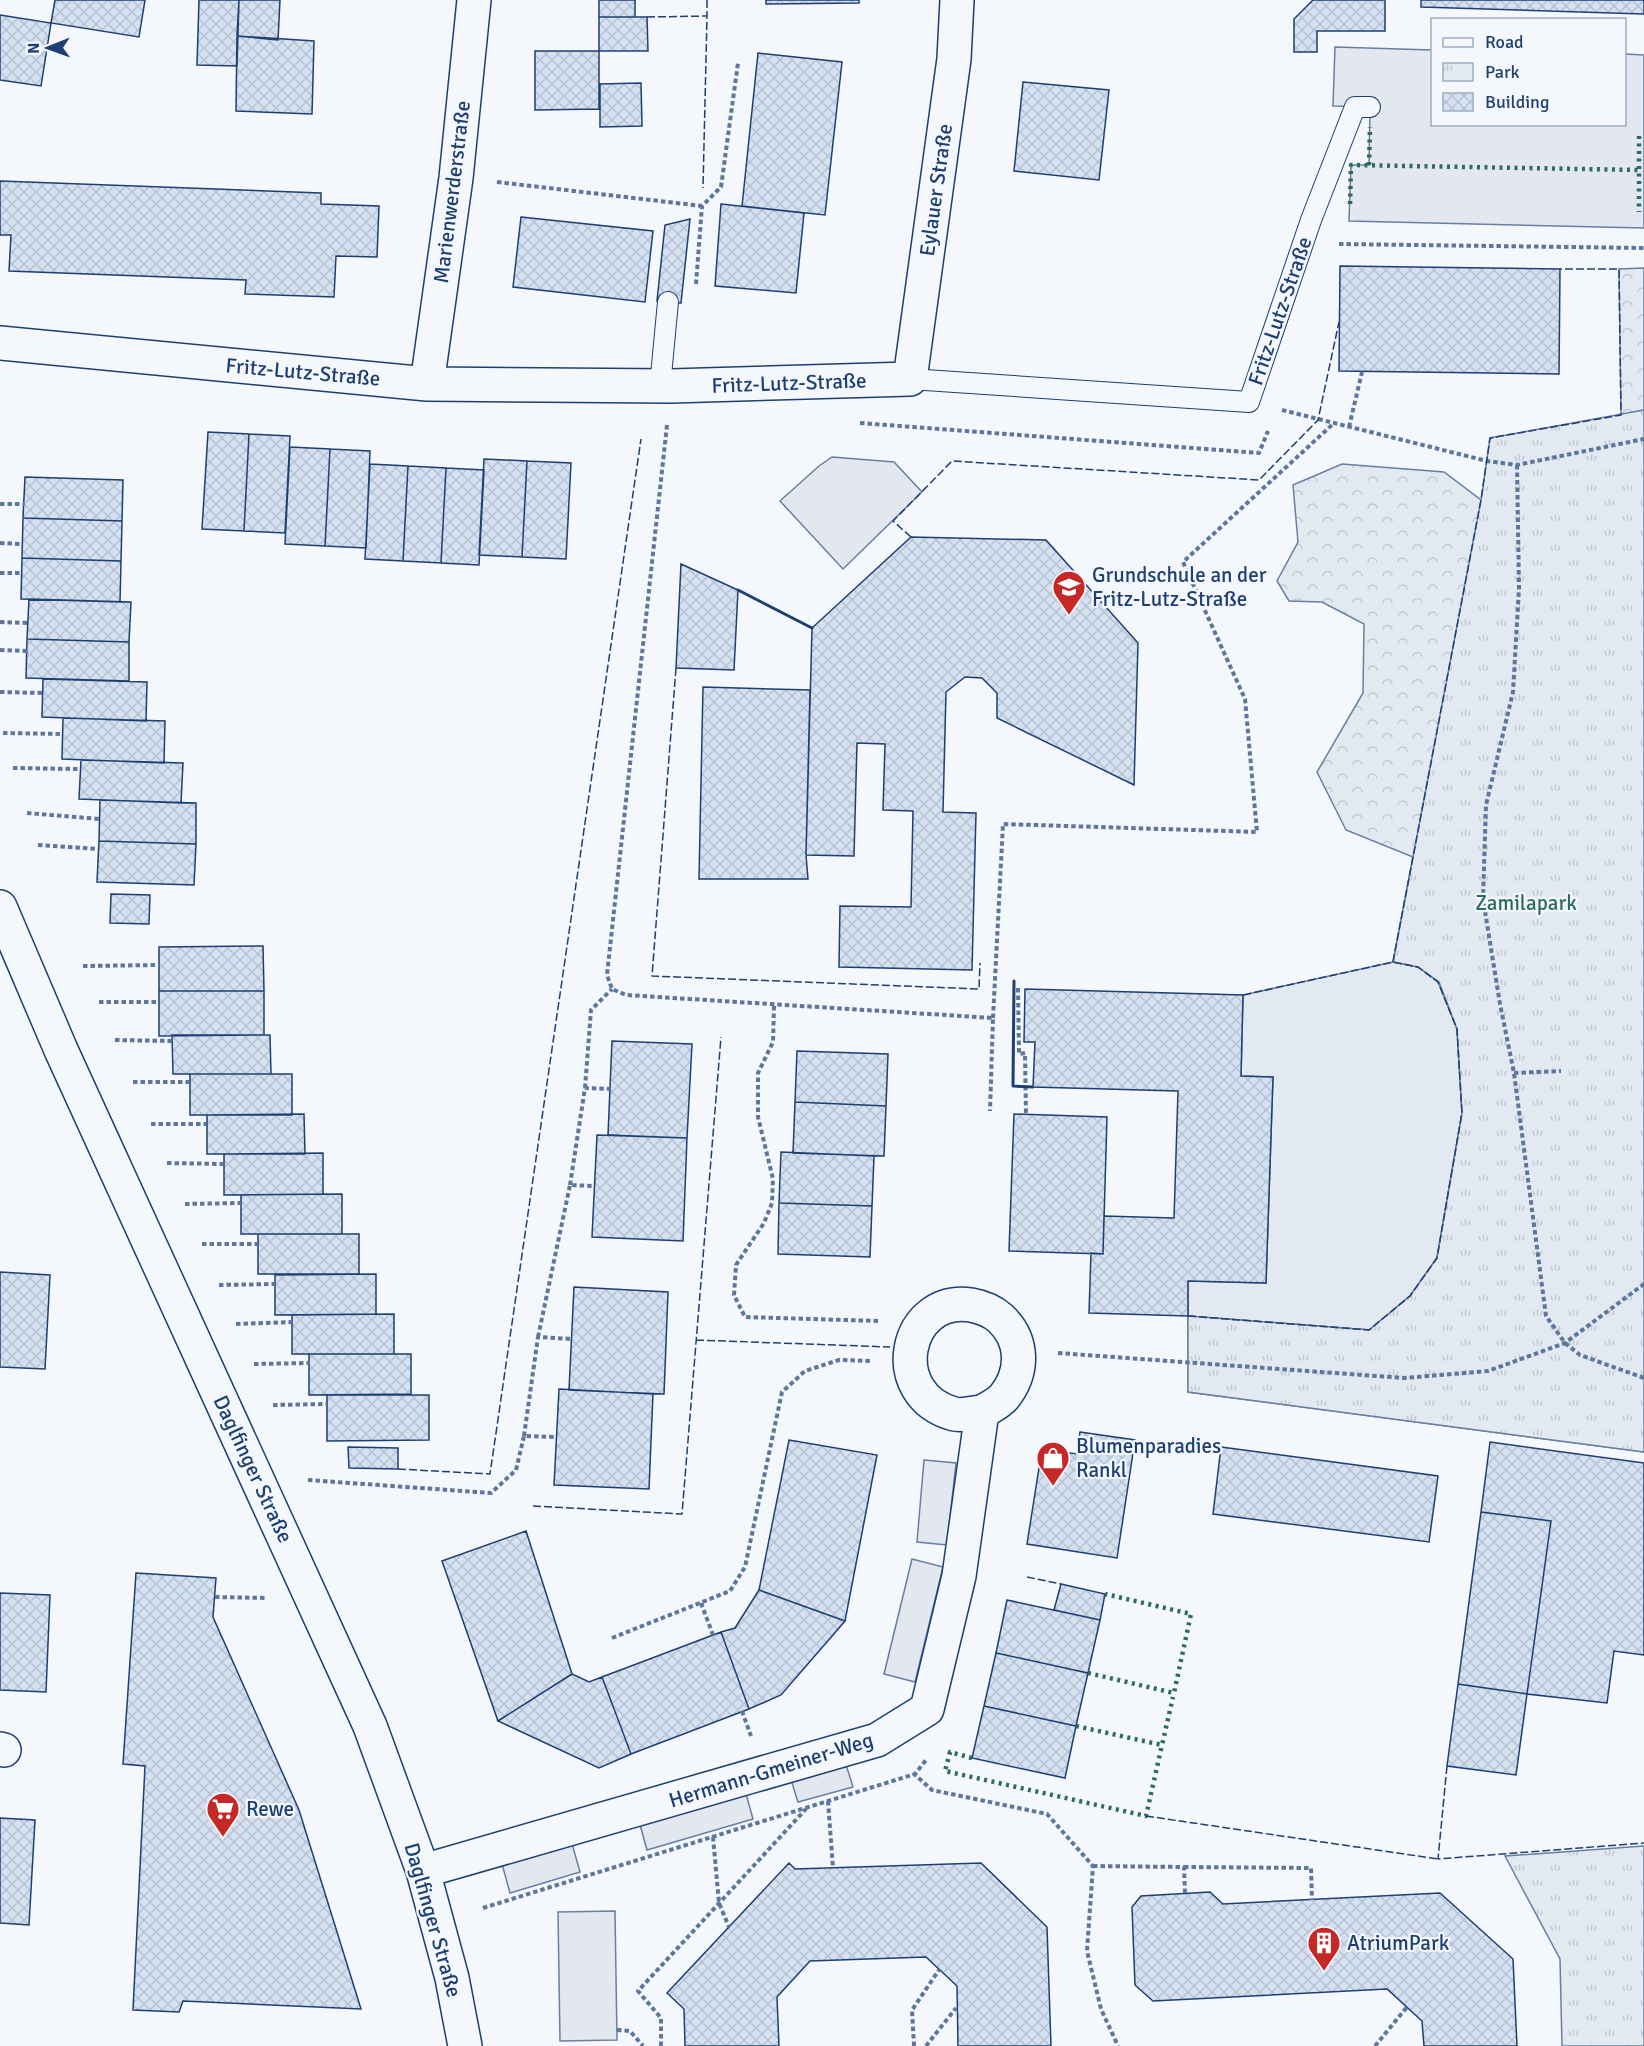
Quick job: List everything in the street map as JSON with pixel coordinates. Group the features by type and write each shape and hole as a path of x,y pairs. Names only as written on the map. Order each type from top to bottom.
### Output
{"street":[{"name":"Marienwerderstraße","path":"427,384 456,178 474,0"},
{"name":"Eylauer Straße","path":"910,379 954,59 957,0"},
{"name":"Fritz-Lutz-Straße","path":"0,344 427,384 666,386 910,379"},
{"name":"Daglfinger Straße","path":"0,907 61,1050 370,1726 423,1871 452,1978 465,2046"},
{"path":"962,1304 983,1307 999,1317 1012,1332 1018,1351 1017,1377 1003,1398 982,1412 956,1415 932,1405 916,1386 911,1350 924,1321 941,1309 962,1304"},
{"name":"Hermann-Gmeiner-Weg","path":"423,1871 877,1740 927,1708 959,1575 982,1412"}],"lane":[{"name":"Fritz-Lutz-Straße","path":"910,379 1249,402 1311,220 1351,116 1355,107 1370,107"},
{"path":"666,386 668,302"}],"path":[{"path":"696,285 702,206 721,187 738,63"},
{"path":"456,178 702,206"},
{"path":"1339,244 1644,248"},
{"path":"1349,427 1362,372"},
{"path":"666,386 607,975 612,989 626,995 993,1018"},
{"path":"1277,409 1487,461 1516,465 1644,439"},
{"path":"853,423 1259,453 1272,420"},
{"path":"990,1111 1003,824 1257,832 1245,699 1183,562 1333,423"},
{"path":"1516,465 1520,588 1513,692 1486,805 1483,899 1500,1004 1515,1073 1546,1316 1565,1343 1580,1356 1644,1378"},
{"path":"0,504 24,504"},
{"path":"0,543 22,543"},
{"path":"0,573 21,573"},
{"path":"0,622 28,623"},
{"path":"0,650 27,651"},
{"path":"0,693 43,693"},
{"path":"3,733 63,734"},
{"path":"13,768 80,769"},
{"path":"27,813 99,819"},
{"path":"38,845 98,849"},
{"path":"83,966 159,965"},
{"path":"1018,988 1018,1054 1025,1053 1026,1115"},
{"path":"308,1480 491,1493 516,1470 524,1436 538,1337 570,1185 585,1089 591,1010 612,989"},
{"path":"99,1002 159,1002"},
{"path":"774,1005 773,1042 758,1073 758,1117 773,1179 772,1203 764,1223 736,1265 734,1295 745,1317 887,1321 911,1350"},
{"path":"115,1040 172,1041"},
{"path":"1515,1073 1561,1071"},
{"path":"133,1082 189,1082"},
{"path":"585,1089 610,1089"},
{"path":"151,1124 206,1124"},
{"path":"167,1163 224,1164"},
{"path":"570,1185 594,1186"},
{"path":"185,1204 240,1203"},
{"path":"202,1244 258,1244"},
{"path":"219,1285 275,1284"},
{"path":"1072,1354 1404,1378 1488,1371 1565,1343 1644,1284"},
{"path":"236,1324 292,1322"},
{"path":"538,1337 572,1339"},
{"path":"612,1638 730,1591 746,1567 782,1392 805,1371 839,1360 911,1350"},
{"path":"254,1364 310,1363"},
{"path":"273,1405 327,1404"},
{"path":"524,1436 556,1437"},
{"path":"215,1597 313,1600"},
{"path":"701,1603 713,1635"},
{"path":"877,1740 932,1790 1047,1814 1093,1866 1087,1951 1101,2009 1118,2046"},
{"path":"483,1908 915,1774 928,1756"},
{"path":"828,1801 832,1868"},
{"path":"661,2046 661,2018 638,1992 808,1807"},
{"path":"713,1837 719,1903 729,1927"},
{"path":"1093,1866 1311,1868 1312,1900"},
{"path":"1184,1867 1185,1893"},
{"path":"914,2046 912,2010 939,1970"},
{"path":"1375,2046 1407,2007"},
{"path":"926,2046 956,2008"},
{"path":"617,2030 630,2031 644,2046"}],"green space":[{"path":"1644,268 1644,410 1621,415 1619,269"},
{"name":"Zamilapark","path":"1644,410 1644,1452 1188,1392 1188,1316 1369,1330 1410,1296 1437,1258 1462,1113 1457,1029 1439,982 1418,967 1393,962 1481,500 1490,438"},
{"name":"Zamilapark","path":"1342,464 1444,472 1481,500 1644,1452 1188,1392 1188,1316 1370,1330 1410,1296 1437,1258 1462,1113 1457,1029 1439,982 1418,967 1393,962 1413,857 1346,830 1317,772 1363,693 1364,624 1322,602 1289,601 1277,581 1298,542 1293,485"},
{"path":"1393,962 1418,967 1438,982 1457,1029 1462,1113 1437,1258 1410,1296 1369,1330 1188,1316 1188,1281 1266,1283 1273,1077 1241,1076 1243,995"},
{"path":"1644,1846 1644,2046 1562,2046 1560,1959 1505,1856"}],"shaded area":[{"path":"1335,47 1431,50 1431,126 1626,126 1626,54 1644,55 1644,228 1349,221 1351,165 1369,165 1370,107 1333,106"},
{"path":"832,457 894,462 922,492 843,569 780,501"},
{"path":"924,1460 956,1463 947,1545 917,1542"},
{"path":"912,1559 943,1567 915,1682 884,1674"},
{"path":"843,1755 853,1787 798,1802 788,1770"},
{"path":"743,1783 753,1819 647,1850 637,1814"},
{"path":"569,1833 580,1872 510,1893 499,1853"},
{"path":"615,1911 617,2040 560,2041 558,1912"}],"building":[{"path":"55,0 145,0 139,37 51,23"},
{"path":"199,0 239,0 237,66 197,65"},
{"path":"239,0 280,0 278,40 237,36"},
{"path":"599,0 635,0 635,17 599,17"},
{"path":"766,0 859,0 859,3 766,4"},
{"path":"1313,0 1385,0 1385,31 1317,31 1317,52 1294,52 1294,19"},
{"path":"1421,0 1644,0 1644,14 1421,7"},
{"path":"0,15 51,23 41,86 0,80"},
{"path":"599,17 647,17 648,51 599,51"},
{"path":"237,36 314,41 312,114 236,111"},
{"path":"535,51 599,51 599,109 535,110"},
{"path":"758,53 842,62 825,215 742,206"},
{"path":"1023,82 1109,90 1099,180 1014,171"},
{"path":"641,83 642,126 600,127 600,84"},
{"path":"0,181 321,193 321,204 379,206 377,257 336,256 334,297 245,294 246,280 9,271 11,235 0,235"},
{"path":"721,204 804,213 796,293 715,286"},
{"path":"521,217 653,231 645,302 513,287"},
{"path":"690,219 681,303 657,301 665,225"},
{"path":"1340,266 1560,269 1559,374 1339,371"},
{"path":"208,432 249,434 244,531 202,529"},
{"path":"249,434 290,436 285,533 244,531"},
{"path":"290,447 330,449 325,546 285,544"},
{"path":"330,449 370,451 366,548 325,546"},
{"path":"484,459 527,461 522,557 479,555"},
{"path":"527,461 571,463 566,559 522,557"},
{"path":"370,464 408,466 403,561 365,559"},
{"path":"408,466 446,468 441,563 403,561"},
{"path":"446,468 484,470 479,565 441,563"},
{"path":"25,477 123,480 122,521 23,518"},
{"path":"23,518 122,521 121,561 22,558"},
{"path":"911,537 1046,540 1138,643 1134,785 997,718 997,693 982,678 965,677 946,692 943,812 976,813 972,970 839,967 840,906 911,907 913,811 883,810 885,744 857,743 854,856 806,855 812,628"},
{"path":"22,558 121,561 120,602 21,599"},
{"path":"681,564 738,590 734,670 676,668"},
{"path":"29,599 131,602 129,642 27,639"},
{"path":"27,639 129,642 129,681 26,678"},
{"path":"43,679 147,682 146,721 42,717"},
{"path":"703,687 810,690 806,855 808,879 699,879"},
{"path":"63,718 165,721 164,763 62,759"},
{"path":"81,760 183,763 181,803 79,799"},
{"path":"100,800 196,803 196,844 99,841"},
{"path":"99,841 196,844 194,885 97,882"},
{"path":"111,894 150,895 149,924 110,923"},
{"path":"263,946 264,991 159,991 159,947"},
{"path":"1025,989 1243,995 1241,1076 1273,1077 1266,1283 1188,1281 1188,1316 1089,1313 1091,1253 1103,1254 1104,1216 1174,1218 1178,1091 1033,1087 1035,1042 1024,1042"},
{"path":"159,991 264,991 264,1035 159,1036"},
{"path":"172,1035 270,1035 271,1074 173,1074"},
{"path":"612,1041 692,1044 687,1138 608,1135"},
{"path":"797,1051 888,1054 886,1106 795,1102"},
{"path":"190,1074 292,1074 292,1115 190,1115"},
{"path":"795,1102 886,1106 884,1156 793,1153"},
{"path":"304,1114 305,1154 207,1154 207,1115"},
{"path":"1014,1114 1107,1117 1103,1254 1009,1251"},
{"path":"597,1135 687,1138 683,1241 592,1237"},
{"path":"781,1152 874,1156 872,1206 779,1203"},
{"path":"323,1153 323,1194 224,1195 224,1154"},
{"path":"342,1194 342,1234 241,1234 241,1195"},
{"path":"779,1203 872,1206 870,1257 778,1254"},
{"path":"258,1234 359,1234 359,1274 258,1274"},
{"path":"0,1272 50,1275 45,1369 0,1367"},
{"path":"376,1274 376,1314 275,1315 275,1275"},
{"path":"574,1287 668,1292 664,1394 569,1390"},
{"path":"394,1314 394,1354 292,1354 292,1315"},
{"path":"309,1354 411,1354 411,1394 309,1395"},
{"path":"559,1389 653,1394 649,1489 554,1485"},
{"path":"327,1395 429,1395 429,1440 327,1441"},
{"path":"1080,1432 1135,1440 1117,1558 1027,1544 1042,1449 1077,1454"},
{"path":"789,1440 877,1455 845,1621 759,1590"},
{"path":"1490,1442 1644,1463 1644,1655 1614,1651 1607,1703 1527,1694 1551,1521 1481,1512"},
{"path":"348,1447 398,1448 398,1469 349,1468"},
{"path":"1221,1447 1438,1476 1429,1542 1213,1514"},
{"path":"1481,1512 1551,1521 1527,1694 1458,1684"},
{"path":"526,1531 572,1674 498,1721 442,1561"},
{"path":"136,1573 216,1578 213,1617 299,1810 361,2009 183,2001 179,2012 133,2010 145,1766 123,1764"},
{"path":"1061,1584 1105,1594 1100,1620 1054,1610"},
{"path":"759,1590 845,1621 781,1695 749,1709 721,1632 735,1628"},
{"path":"0,1593 50,1595 46,1692 0,1690"},
{"path":"1007,1600 1100,1620 1088,1673 996,1653"},
{"path":"721,1632 749,1709 631,1754 602,1677"},
{"path":"996,1653 1088,1673 1076,1726 984,1706"},
{"path":"572,1674 589,1682 602,1677 631,1754 599,1768 498,1721"},
{"path":"1458,1684 1527,1694 1516,1775 1447,1766"},
{"path":"984,1706 1076,1726 1065,1778 972,1758"},
{"path":"0,1818 35,1820 29,1925 0,1923"},
{"path":"789,1863 795,1869 981,1863 1047,1927 1051,2046 958,2046 957,1986 926,1957 810,1961 777,1997 779,2046 685,2046 684,2009 667,1993"},
{"name":"AtriumPark","path":"1210,1892 1223,1904 1440,1893 1513,1959 1517,2046 1424,2046 1422,2021 1387,1989 1153,2001 1135,1985 1132,1907 1141,1896"}],"hedge":[{"path":"1369,165 1370,127"},
{"path":"1639,136 1639,212"},
{"path":"1350,204 1351,165 1639,170"},
{"path":"1088,1673 1174,1693 1191,1614 1105,1594"},
{"path":"1076,1726 1162,1745 1173,1697"},
{"path":"972,1758 950,1752 945,1771 1146,1816 1162,1745"}],"fence":[{"path":"707,0 707,16"},
{"path":"647,17 707,16 703,188"},
{"path":"1393,962 1481,500 1490,438 1621,415 1619,269 1560,269"},
{"path":"911,537 893,521 952,461 1259,480 1318,420 1339,322"},
{"path":"398,1469 490,1474 641,439"},
{"path":"676,668 652,976 979,989 980,963"},
{"path":"1188,1316 1369,1330 1410,1296 1437,1258 1462,1113 1457,1029 1438,982 1418,967 1393,962 1243,995"},
{"path":"533,1506 682,1514 721,1037"},
{"path":"696,1340 890,1347"},
{"path":"1027,1577 1061,1584"},
{"path":"1447,1766 1438,1859 1644,1843"},
{"path":"1146,1816 1438,1859"}],"wall":[{"path":"738,590 812,628"},
{"path":"1014,981 1013,1086 1033,1087"}],"place":[{"name":"Grundschule an der Fritz-Lutz-Straße","path":"1069,616"},
{"name":"Blumenparadies Rankl","path":"1053,1487"},
{"name":"Rewe","path":"223,1838"},
{"name":"AtriumPark","path":"1324,1972"}]}
